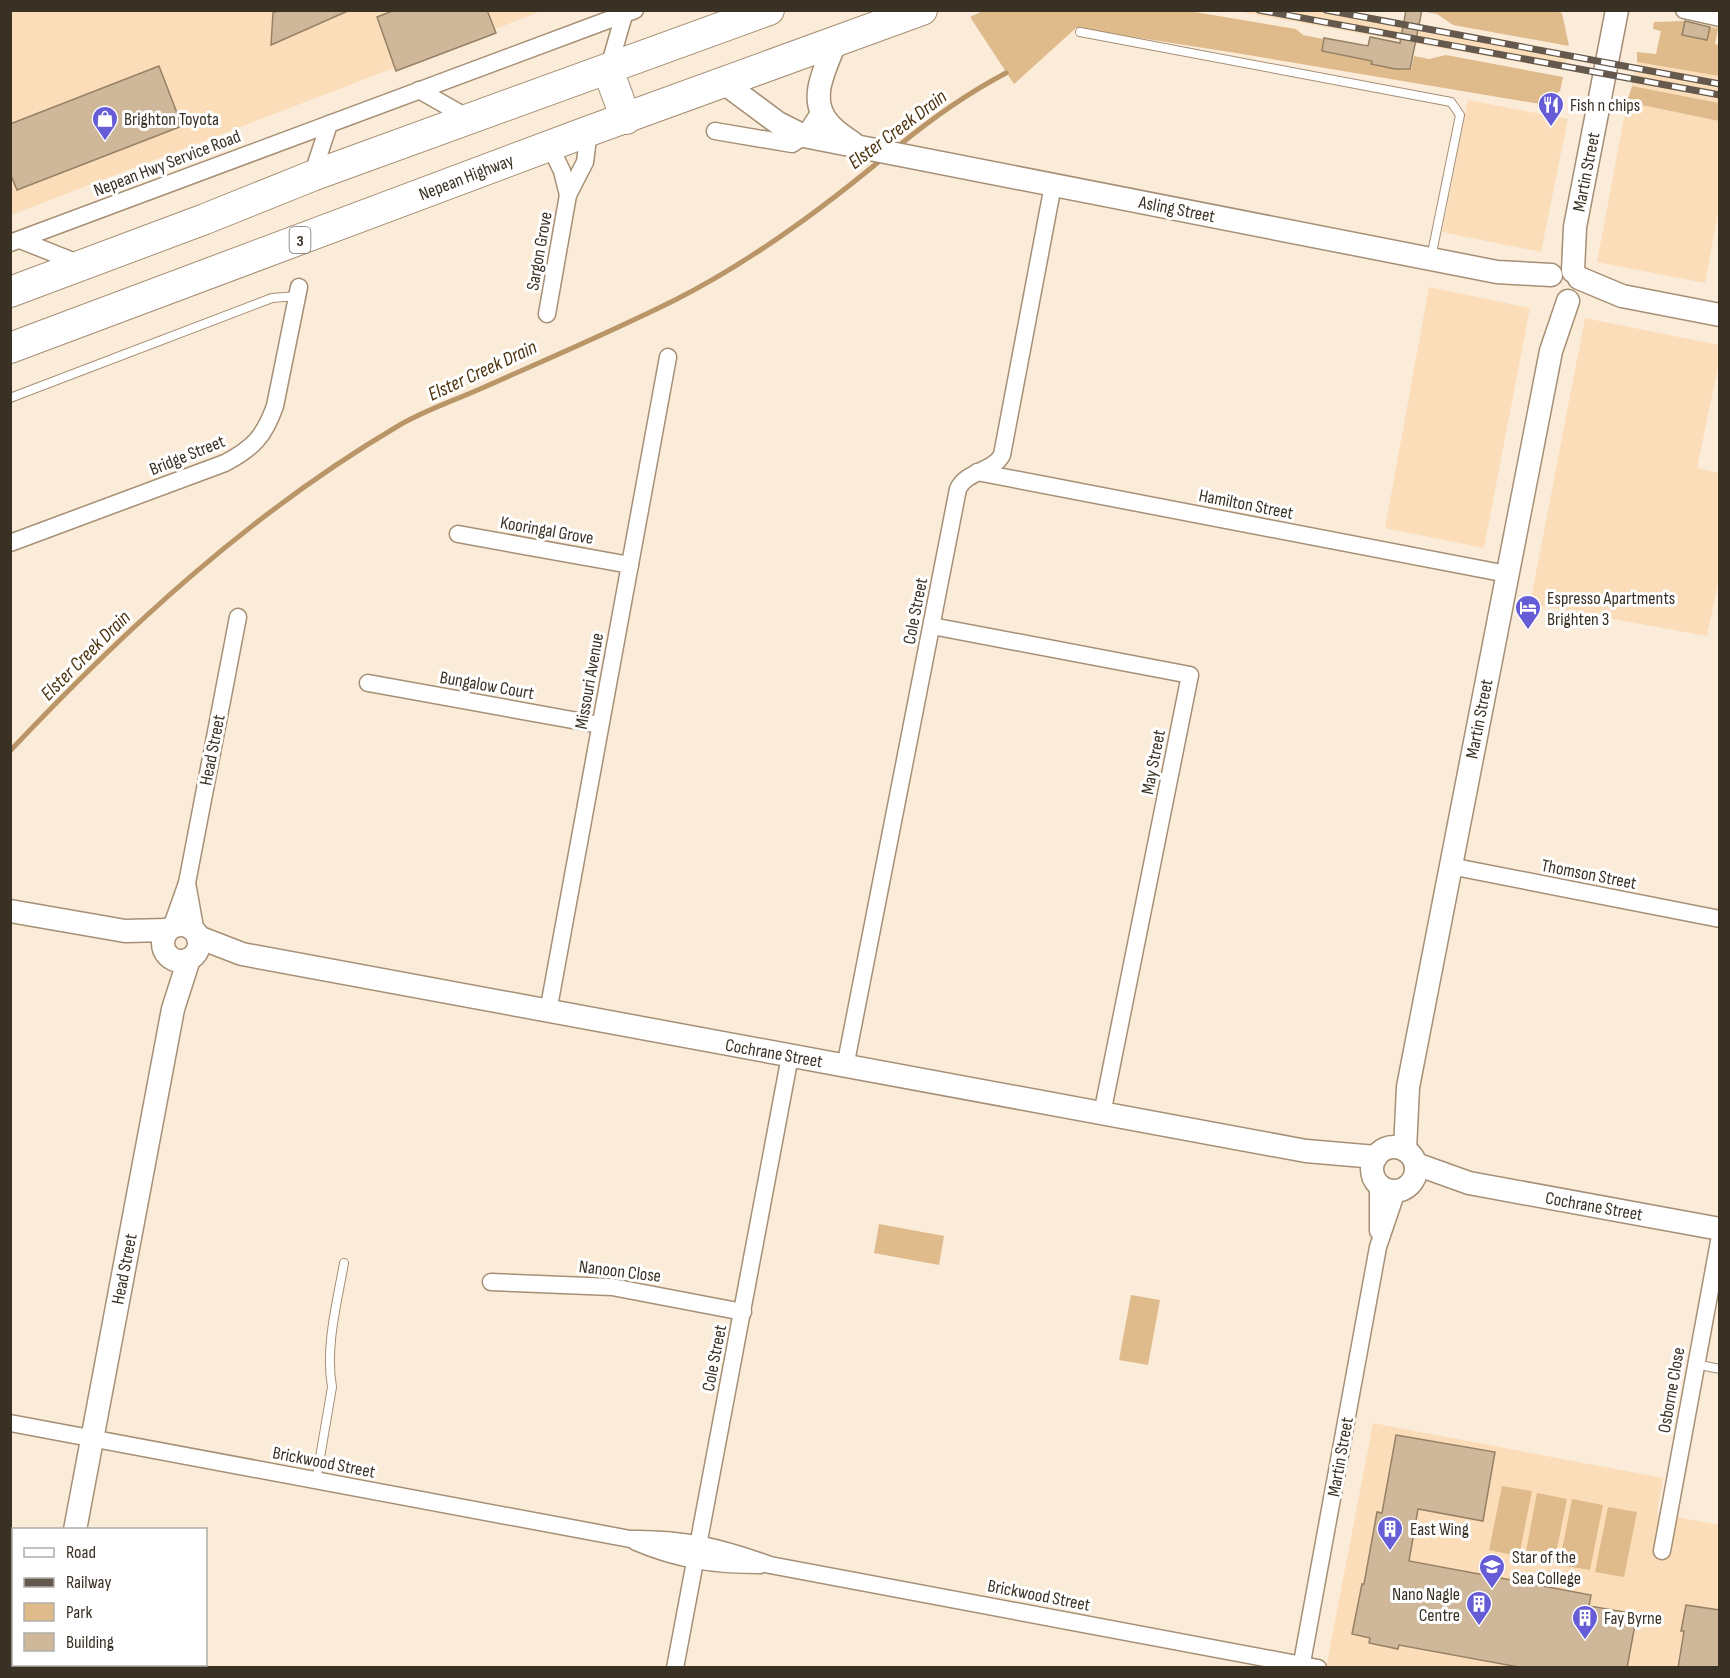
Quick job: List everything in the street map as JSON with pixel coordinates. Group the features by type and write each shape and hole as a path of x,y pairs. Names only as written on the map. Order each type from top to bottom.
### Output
{"highway":[{"path":"10,292 312,176 769,10"},
{"name":"Nepean Highway","path":"10,348 589,131 922,10"},
{"path":"608,70 626,119"}],"street":[{"name":"Martin Street","path":"1301,1666 1450,866 1617,10"},
{"path":"1684,10 1719,18"},
{"name":"Nepean Hwy Service Road","path":"608,70 630,13"},
{"name":"Nepean Hwy Service Road","path":"15,241 630,13"},
{"path":"804,136 821,110 818,98 819,86 835,43"},
{"name":"Asling Street","path":"724,83 778,123 804,136 1719,315"},
{"path":"419,90 470,118"},
{"name":"Asling Street","path":"821,110 830,126 857,146"},
{"path":"312,176 329,124"},
{"name":"Sargon Grove","path":"547,314 568,195 585,162 589,131"},
{"name":"Asling Street","path":"715,131 788,144 804,136"},
{"name":"Sargon Grove","path":"550,146 562,171 568,195"},
{"name":"Cole Street","path":"845,1066 958,489 964,480 994,464 1002,454 1053,185"},
{"name":"Nepean Hwy Service Road","path":"15,241 83,265"},
{"name":"Bridge Street","path":"10,543 225,463 255,444 267,428 275,406 298,291"},
{"name":"Missouri Avenue","path":"548,1012 668,357"},
{"name":"Hamilton Street","path":"977,472 1507,574"},
{"name":"Kooringal Grove","path":"458,534 630,565"},
{"name":"Head Street","path":"75,1528 173,1010 187,883 238,617"},
{"name":"May Street","path":"932,626 1190,675 1102,1114"},
{"name":"Bungalow Court","path":"368,683 600,726"},
{"name":"Thomson Street","path":"1450,866 1719,919"},
{"name":"Head Street","path":"182,944 187,883"},
{"name":"Cochrane Street","path":"10,911 1719,1229"},
{"name":"Cole Street","path":"675,1668 790,1056"},
{"name":"Osborne Close","path":"1662,1551 1719,1236"},
{"name":"Nanoon Close","path":"491,1282 612,1287 743,1312"},
{"name":"Brickwood Street","path":"10,1423 630,1539 664,1539 699,1543 729,1550 770,1565 1318,1668"},
{"name":"Brickwood Street","path":"630,1539 661,1553 695,1561 727,1565 770,1565"}],"lane":[{"path":"1080,32 1451,102 1460,115 1430,258"},
{"path":"10,398 269,299 298,291"},
{"path":"316,1481 332,1388 331,1337 344,1263"},
{"path":"1695,1364 1719,1369"}],"shaded area":[{"name":"Brighton Toyota","path":"11,11 542,11 11,215"},
{"path":"1235,11 1348,11 1569,52 1564,70"},
{"path":"1637,62 1719,76 1719,103 1632,86"},
{"path":"1468,100 1568,119 1541,252 1442,232"},
{"path":"1627,102 1719,121 1719,207 1705,283 1597,262"},
{"path":"1429,287 1530,308 1484,548 1385,528"},
{"path":"1585,318 1719,345 1719,362 1697,468 1719,473 1719,578 1707,636 1530,604"},
{"name":"Star of the Sea College","path":"1373,1423 1663,1478 1657,1513 1719,1525 1719,1667 1326,1668"}],"green space":[{"path":"985,10 1189,11 1296,29 1303,35 1323,39 1322,51 1372,61 1371,63 1403,67 1403,70 1411,69 1414,56 1429,59 1446,55 1563,77 1560,91 1540,104 1076,28 1014,84 970,17"},
{"path":"1551,10 1562,13 1569,46 1453,25 1437,14 1421,11"},
{"path":"1685,21 1682,35 1707,40 1710,27 1718,28 1715,44 1719,45 1719,76 1637,62 1637,52 1656,54 1661,31 1653,29 1654,22"},
{"path":"1632,86 1719,103 1719,121 1627,102"},
{"path":"879,1224 944,1236 939,1265 874,1253"},
{"path":"1131,1295 1160,1300 1148,1365 1119,1360"},
{"path":"1502,1486 1532,1491 1519,1556 1489,1550"},
{"path":"1537,1493 1567,1499 1554,1563 1525,1557"},
{"path":"1572,1499 1603,1505 1590,1570 1559,1565"},
{"path":"1608,1507 1637,1512 1624,1577 1595,1572"}],"building":[{"path":"279,10 350,10 271,45 273,13"},
{"path":"395,10 487,10 496,33 396,71 377,17"},
{"path":"1406,10 1422,10 1410,69 1395,69 1371,64 1372,61 1322,51 1324,38 1368,46 1370,37 1400,43"},
{"path":"1685,21 1710,27 1707,40 1682,35"},
{"name":"Brighton Toyota","path":"159,66 182,126 17,190 10,173 10,124"},
{"path":"1396,1435 1495,1452 1483,1521 1418,1509 1409,1561 1591,1595 1589,1606 1637,1614 1627,1668 1524,1668 1399,1645 1398,1649 1369,1643 1370,1638 1352,1634 1377,1512 1382,1513"},
{"path":"1686,1605 1719,1610 1719,1668 1678,1668"}],"waterway":[{"name":"Elster Creek Drain","path":"896,148 949,108 1006,73"},
{"name":"Elster Creek Drain","path":"10,751 99,660 193,575 242,534 344,460 418,416 602,335 675,300 730,270 782,236 882,159"}],"railway":[{"path":"1259,10 1720,95"},
{"path":"1326,10 1720,84"}],"place":[{"name":"Fish n chips","path":"1551,128"},
{"name":"Brighton Toyota","path":"105,142"},
{"name":"Espresso Apartments Brighten 3","path":"1528,631"},
{"name":"East Wing","path":"1390,1552"},
{"name":"Star of the Sea College","path":"1492,1590"},
{"name":"Nano Nagle Centre","path":"1479,1627"},
{"name":"Fay Byrne","path":"1585,1641"}]}
